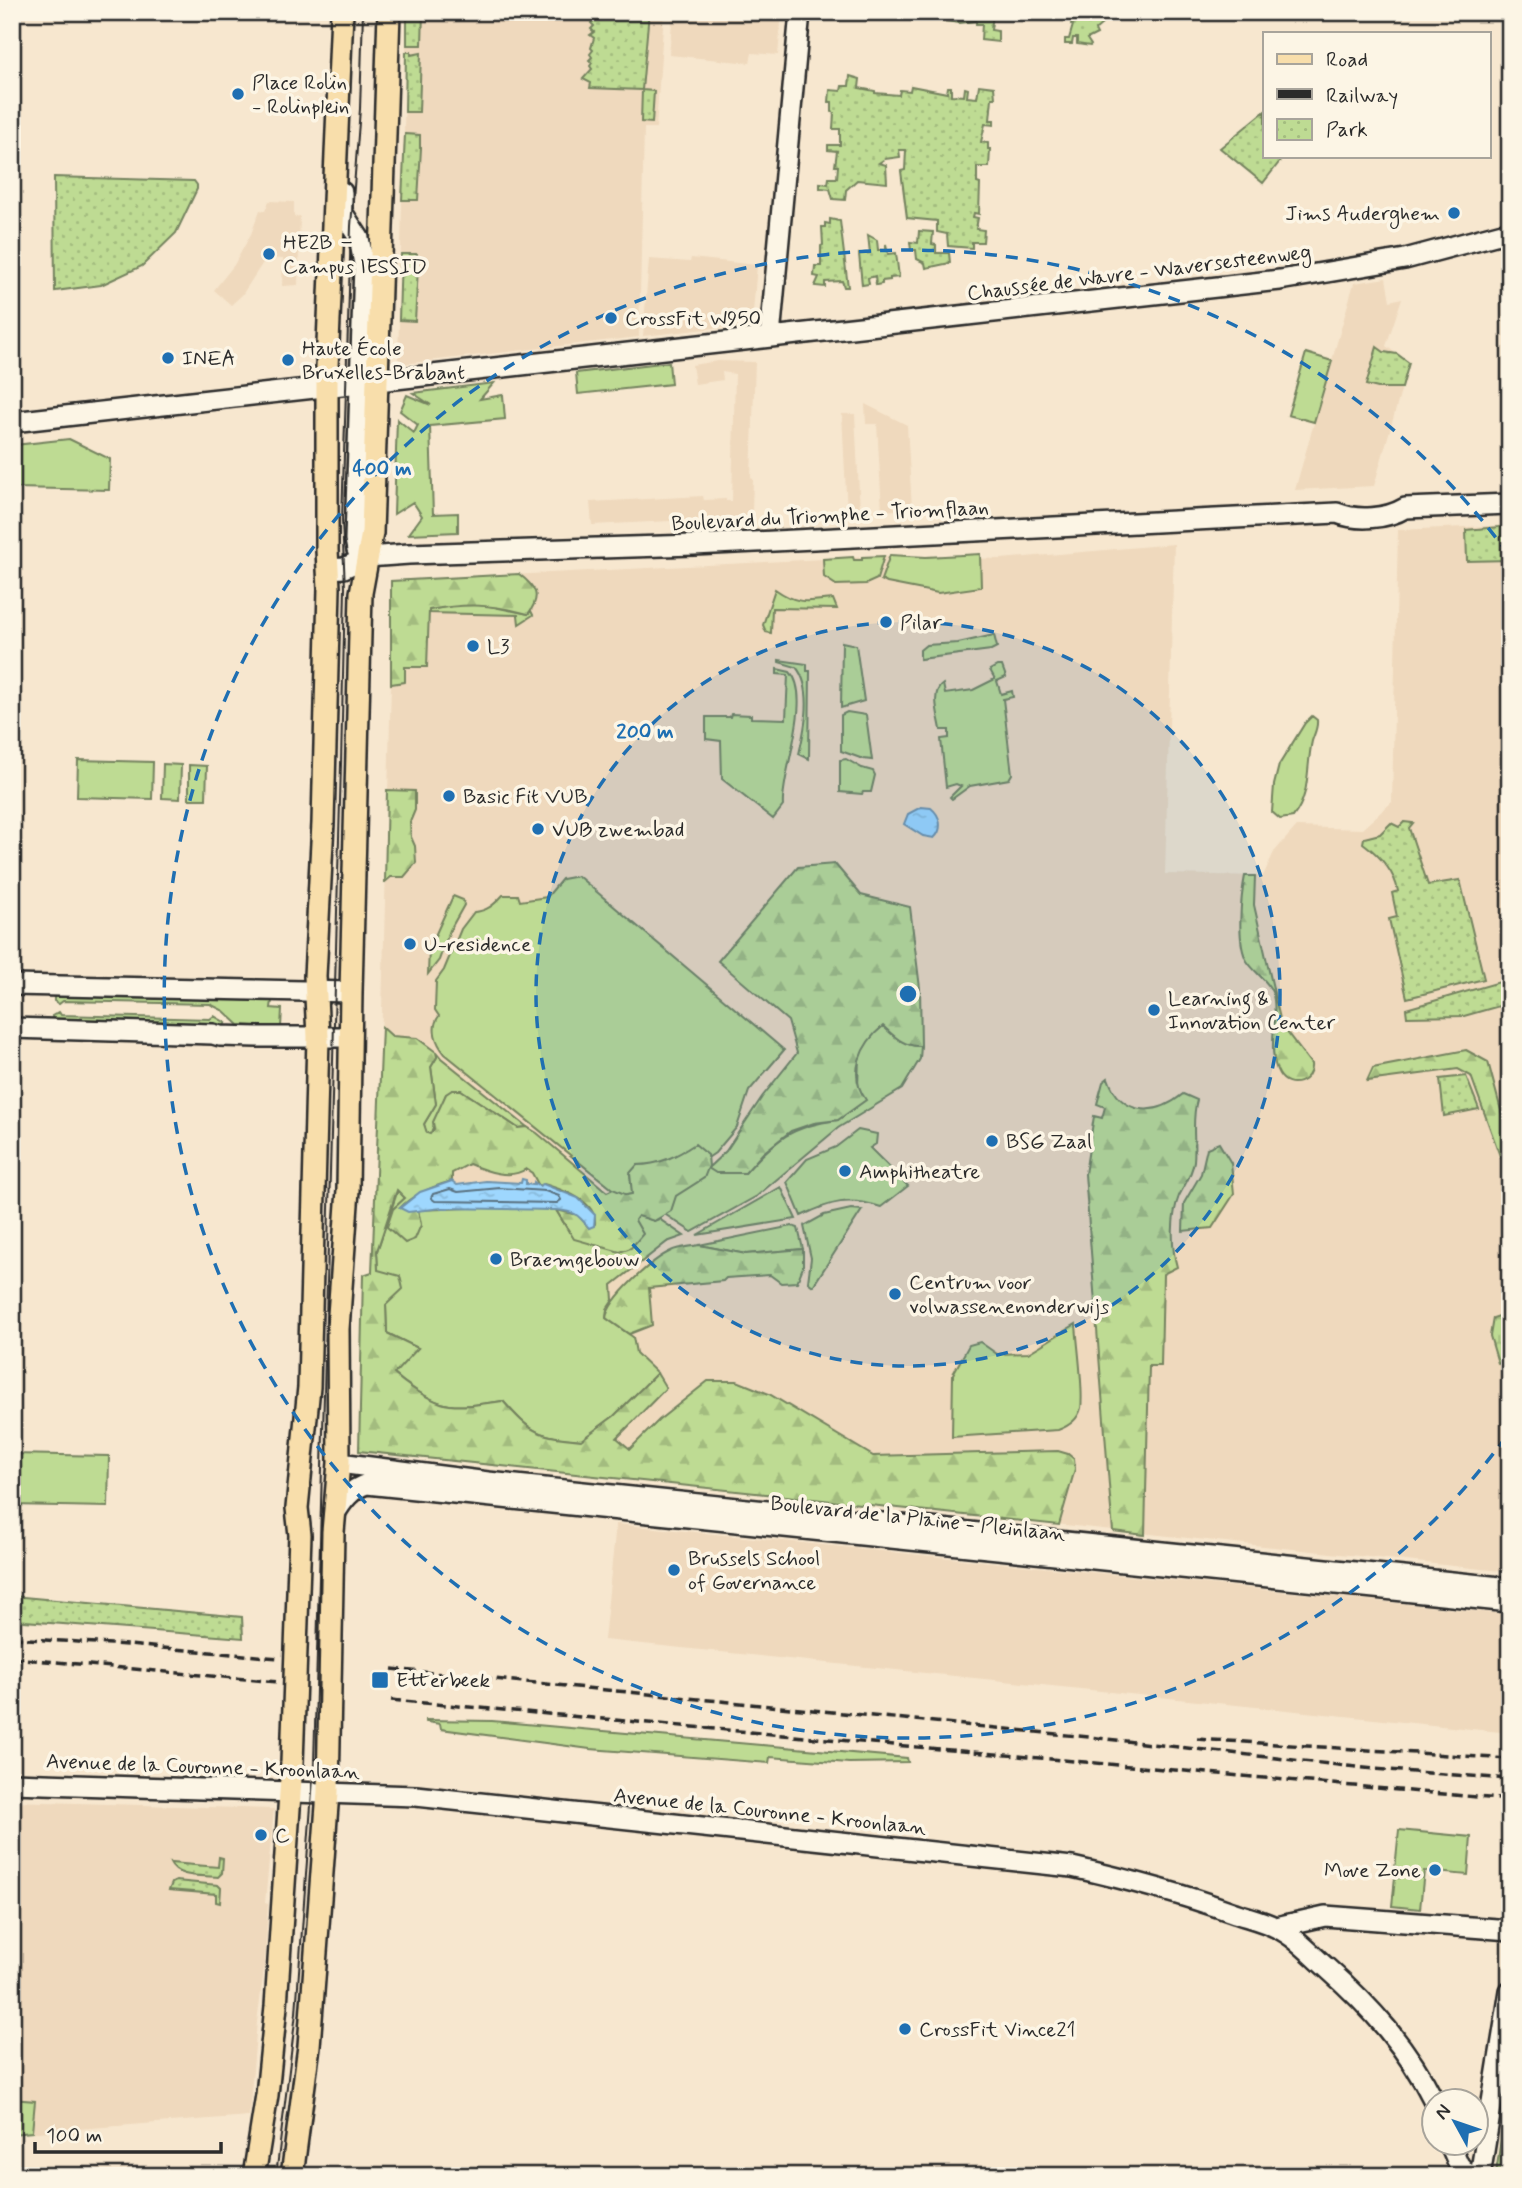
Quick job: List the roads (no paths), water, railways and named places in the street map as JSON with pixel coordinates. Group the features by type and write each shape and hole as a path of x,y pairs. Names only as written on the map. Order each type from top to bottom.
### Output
{"main road":[{"path":"254,2176 267,2095 276,2006 291,1791 300,1535 297,1508 309,1387 318,1037 315,992 323,822 328,569 327,387 342,12"},
{"path":"369,382 389,12"},
{"path":"770,337 800,12"},
{"path":"292,2176 309,2046 328,1792 334,1515 339,1463 338,1329 348,1190 362,589 372,533 369,382 362,250 359,238 342,212 342,182 337,169"},
{"name":"Chaussée de Wavre - Waversesteenweg","path":"12,422 1293,278 1415,257 1510,231"},
{"name":"Boulevard du Triomphe - Triomflaan","path":"328,569 344,568 367,557 706,544 1337,513 1350,518 1394,515 1405,508 1510,504"},
{"path":"12,985 351,992"},
{"path":"12,1028 220,1036 350,1037"},
{"name":"Boulevard de la Plaine - Pleinlaan","path":"339,1463 477,1480 1510,1588"},
{"name":"Boulevard de la Plaine - Pleinlaan","path":"334,1515 344,1499 360,1486 368,1484 1510,1602"},
{"path":"1488,1600 1510,1613"},
{"name":"Avenue de la Couronne - Kroonlaan","path":"12,1783 416,1796 1072,1867 1177,1892 1276,1927 1309,1951 1382,2021 1408,2056 1425,2086"},
{"path":"1276,1927 1325,1916 1510,1930"},
{"path":"1481,2168 1510,1991"},
{"path":"1455,2156 1469,2176"}],"water":[{"path":"921,807 931,808 939,818 939,830 934,838 923,836 904,824 908,814"},
{"path":"522,1179 526,1180 526,1184 543,1184 578,1198 595,1215 594,1226 589,1228 575,1214 556,1210 442,1208 408,1212 400,1208 420,1192 452,1181 457,1185 486,1181 521,1183"}],"tram line":[{"path":"276,2176 296,2013 314,1764 345,588 342,520 351,226 360,109 363,12"}],"railway":[{"path":"12,1638 279,1658"},
{"path":"12,1658 278,1682"},
{"path":"392,1669 1098,1738 1374,1769 1510,1779"},
{"path":"391,1700 1510,1800"},
{"path":"1197,1739 1510,1759"}],"place":[{"name":"Place Rolin - Rolinplein","path":"238,94"},
{"name":"Jims Auderghem","path":"1454,213"},
{"name":"HE2B – Campus IESSID","path":"269,254"},
{"name":"CrossFit W950","path":"611,318"},
{"name":"INEA","path":"168,358"},
{"name":"Haute École Bruxelles-Brabant","path":"288,360"},
{"name":"Pilar","path":"886,622"},
{"name":"L3","path":"473,646"},
{"name":"Basic Fit VUB","path":"449,796"},
{"name":"VUB zwembad","path":"538,829"},
{"name":"U-residence","path":"410,944"},
{"name":"Learning & Innovation Center","path":"1154,1010"},
{"name":"BSG Zaal","path":"992,1141"},
{"name":"Amphitheatre","path":"845,1171"},
{"name":"Braemgebouw","path":"496,1259"},
{"name":"Centrum voor volwassenenonderwijs","path":"895,1294"},
{"name":"Brussels School of Governance","path":"674,1570"},
{"name":"Etterbeek","path":"380,1680"},
{"name":"C","path":"261,1835"},
{"name":"Move Zone","path":"1435,1870"},
{"name":"CrossFit Vince21","path":"905,2029"}]}
